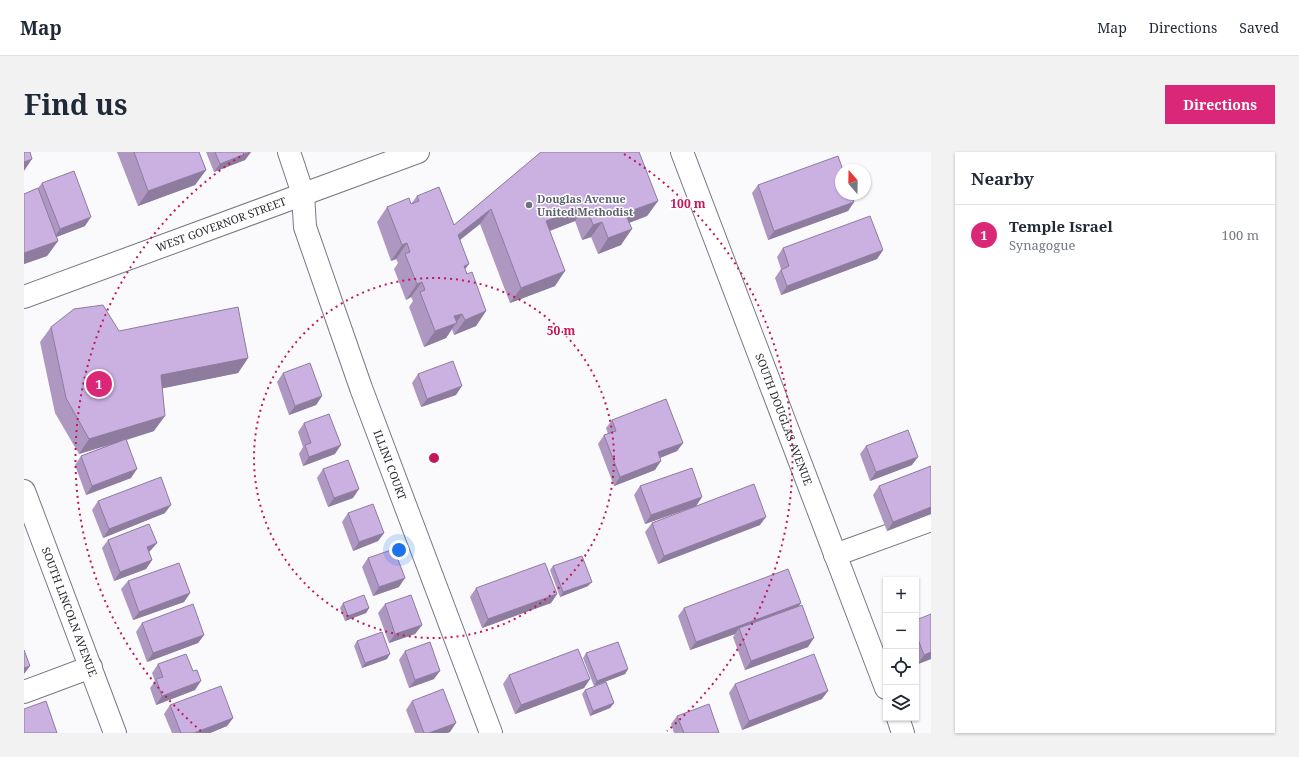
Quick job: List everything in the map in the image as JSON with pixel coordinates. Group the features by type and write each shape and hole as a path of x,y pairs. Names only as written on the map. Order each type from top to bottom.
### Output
{"street":[{"name":"ILLINI COURT","path":"289,152 303,194 305,227 361,388 491,733"},
{"name":"WEST GOVERNOR STREET","path":"24,297 418,152"},
{"name":"SOUTH DOUGLAS AVENUE","path":"682,152 885,685"},
{"name":"SOUTH LINCOLN AVENUE","path":"24,491 115,733"},
{"path":"835,555 931,520"},
{"path":"24,692 90,667"},
{"path":"899,721 903,733"}],"building":[{"path":"24,152 30,152 32,159 24,162"},
{"path":"134,152 199,152 206,170 148,191"},
{"path":"215,152 250,152 220,164"},
{"path":"541,152 639,152 658,201 625,213 632,229 608,238 602,222 593,225 586,206 546,221 565,271 521,288 491,209 458,235 469,264 464,266 467,274 472,272 486,311 465,320 462,314 454,316 457,323 435,331 420,292 425,290 422,282 417,284 405,254 410,252 407,243 402,245 387,207 409,198 411,204 419,201 417,196 439,187 454,225"},
{"path":"838,156 841,164 835,164 835,200 853,200 854,202 774,231 758,185"},
{"path":"74,171 91,217 60,229 42,183"},
{"path":"38,188 58,241 24,253 24,194"},
{"path":"870,216 883,250 787,286 781,270 789,266 783,248"},
{"path":"103,305 119,331 238,307 248,358 161,375 165,416 89,439 66,398 51,327 74,309"},
{"path":"453,361 462,386 427,399 418,374"},
{"path":"310,363 322,396 295,406 283,373"},
{"path":"666,399 683,443 658,452 661,461 620,477 604,435 616,431 612,420"},
{"path":"329,414 341,445 309,457 305,445 311,443 304,423"},
{"path":"908,430 918,457 876,472 866,446"},
{"path":"126,439 137,469 92,486 81,456"},
{"path":"348,460 359,489 334,498 323,469"},
{"path":"931,466 931,507 893,522 879,486"},
{"path":"692,468 702,497 651,515 640,486"},
{"path":"161,477 171,505 109,529 98,501"},
{"path":"754,484 766,517 664,556 652,523"},
{"path":"373,504 384,533 359,542 348,513"},
{"path":"149,524 157,543 147,547 152,560 120,572 108,540"},
{"path":"394,549 405,578 379,587 368,558"},
{"path":"582,556 592,582 563,592 553,566"},
{"path":"179,563 190,593 139,612 128,581"},
{"path":"545,563 557,594 488,619 476,588"},
{"path":"788,569 801,603 696,642 684,608"},
{"path":"364,595 369,608 348,616 343,603"},
{"path":"411,595 422,625 395,634 385,604"},
{"path":"193,604 204,635 153,653 142,623"},
{"path":"802,605 814,638 751,661 739,628"},
{"path":"931,614 931,652 924,655 919,642 919,619"},
{"path":"382,632 390,654 365,663 357,641"},
{"path":"430,642 440,671 415,680 405,651"},
{"path":"618,642 628,669 597,681 586,653"},
{"path":"578,649 590,679 521,705 509,675"},
{"path":"24,650 30,666 24,668"},
{"path":"186,654 193,671 197,670 201,681 162,696 156,679 163,677 158,664"},
{"path":"814,654 828,691 749,721 735,684"},
{"path":"606,682 614,703 593,711 585,690"},
{"path":"221,686 233,718 194,733 181,733 170,705"},
{"path":"443,689 456,723 429,733 424,733 412,701"},
{"path":"46,701 57,733 24,733 24,709"},
{"path":"709,704 719,733 684,733 677,716"}],"place":[{"name":"Douglas Avenue United Methodist","path":"529,205"},
{"name":"Temple Israel","path":"99,384"}]}
